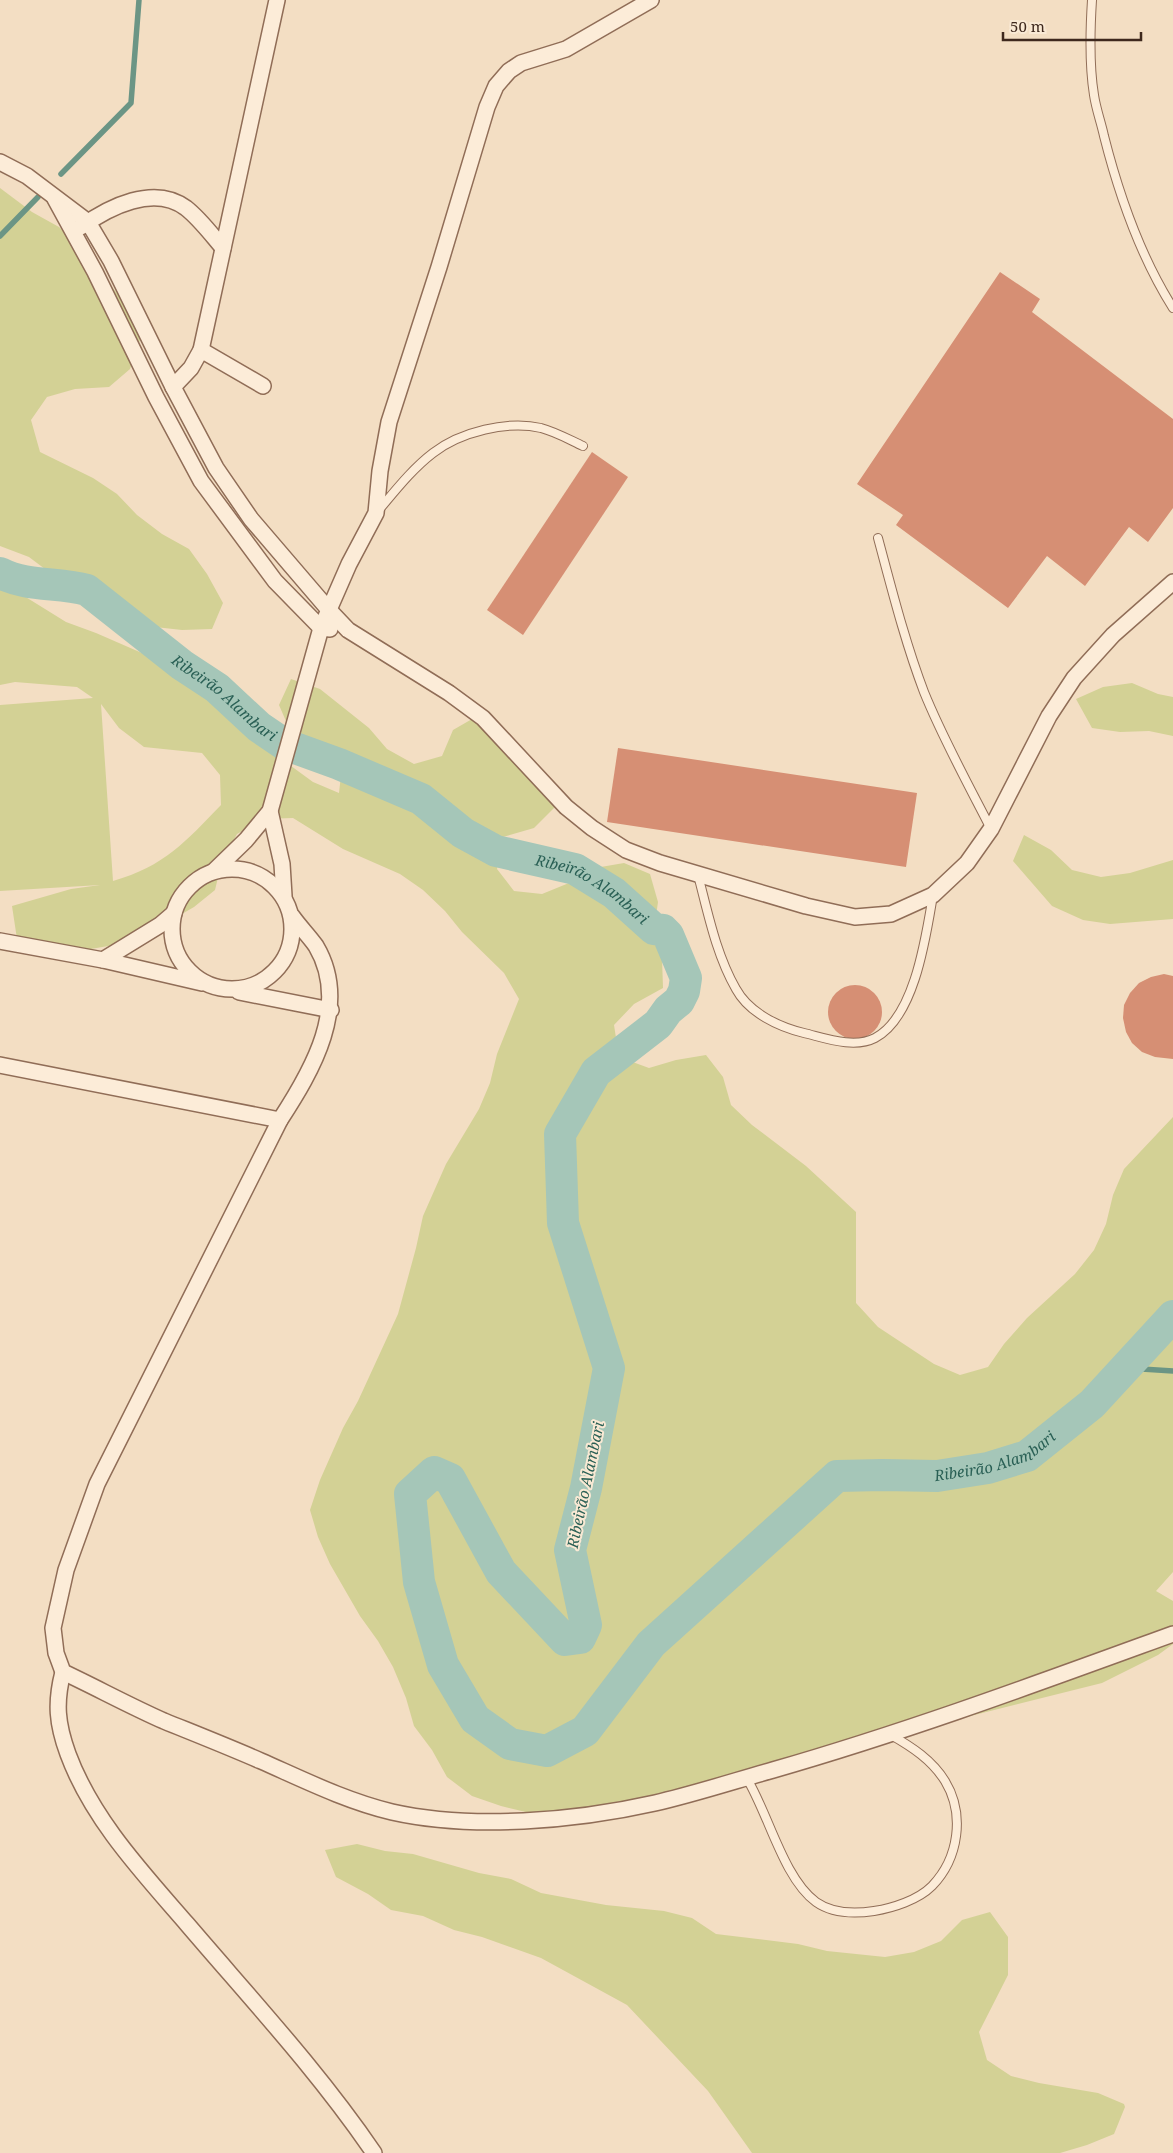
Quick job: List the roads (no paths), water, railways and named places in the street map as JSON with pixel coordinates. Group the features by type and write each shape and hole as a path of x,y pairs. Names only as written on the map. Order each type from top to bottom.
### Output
{"street":[{"path":"173,386 192,368 201,350 277,0"},
{"path":"206,984 192,975 181,962 174,946 172,930 174,913 182,894 196,880 214,871 246,840 270,811 321,628 348,564 376,513 380,471 390,422 439,267 484,114 496,86 509,71 522,63 566,49 651,0"},
{"path":"0,162 26,176 88,222 111,261 216,468 251,519 329,610 348,630 449,693 483,718 566,807 592,828 626,850 698,875 806,906 855,917 891,914 933,895 967,863 991,829 1048,716 1074,678 1112,635 1173,582"},
{"path":"53,196 95,272 156,398 201,481 275,581 321,628 348,630"},
{"path":"72,233 120,205 154,198 170,200 185,208 202,223 223,248"},
{"path":"201,350 263,386"},
{"path":"270,811 282,864 284,896 292,916 316,947 328,976 331,1010 309,1073 280,1120 97,1484 66,1570 53,1628 56,1653 63,1672 58,1694 59,1723 68,1754 101,1819 139,1868 311,2069 344,2110 374,2153"},
{"path":"214,871 234,868 253,872 271,882 284,896"},
{"path":"103,960 160,925 174,913"},
{"path":"230,990 252,987 271,976 285,959 292,938 292,916"},
{"path":"0,940 103,960 230,990 331,1010"},
{"path":"0,1065 280,1120"},
{"path":"63,1672 164,1721 328,1791 392,1812 465,1821 538,1820 589,1815 658,1802 828,1754 978,1705 1173,1634"}],"lane":[{"path":"1092,0 1090,38 1094,96 1111,162 1134,231 1162,291 1173,308"},
{"path":"376,513 408,477 434,452 465,436 489,428 517,424 542,428 583,446"},
{"path":"878,538 906,639 925,692 941,730 991,829"},
{"path":"698,875 720,956 737,991 757,1012 788,1029 852,1043 874,1038 895,1021 911,990 923,952 933,895"},
{"path":"746,1777 756,1793 798,1884 816,1901 835,1912 860,1913 884,1910 912,1899 931,1887 945,1869 954,1846 958,1824 954,1801 945,1781 931,1763 914,1749 890,1734"}],"waterway":[{"path":"61,174 131,103 139,0"},
{"path":"0,236 38,197"},
{"name":"Ribeirão Alambari","path":"0,573 21,580 87,590 182,665 217,688 259,727 284,744 339,764 421,799 463,833 496,851 575,869 614,893 654,929 663,930 668,935 686,978 684,991 679,1001 668,1010 658,1024 596,1072 560,1134 563,1223 609,1368 586,1488 570,1550 586,1625 580,1638 565,1640 501,1572 450,1479 434,1472 410,1494 419,1582 443,1665 475,1719 510,1744 547,1751 585,1731 651,1644 837,1476 937,1476 988,1468 1027,1456 1092,1404 1173,1316"},
{"path":"1126,1368 1173,1371"}]}
